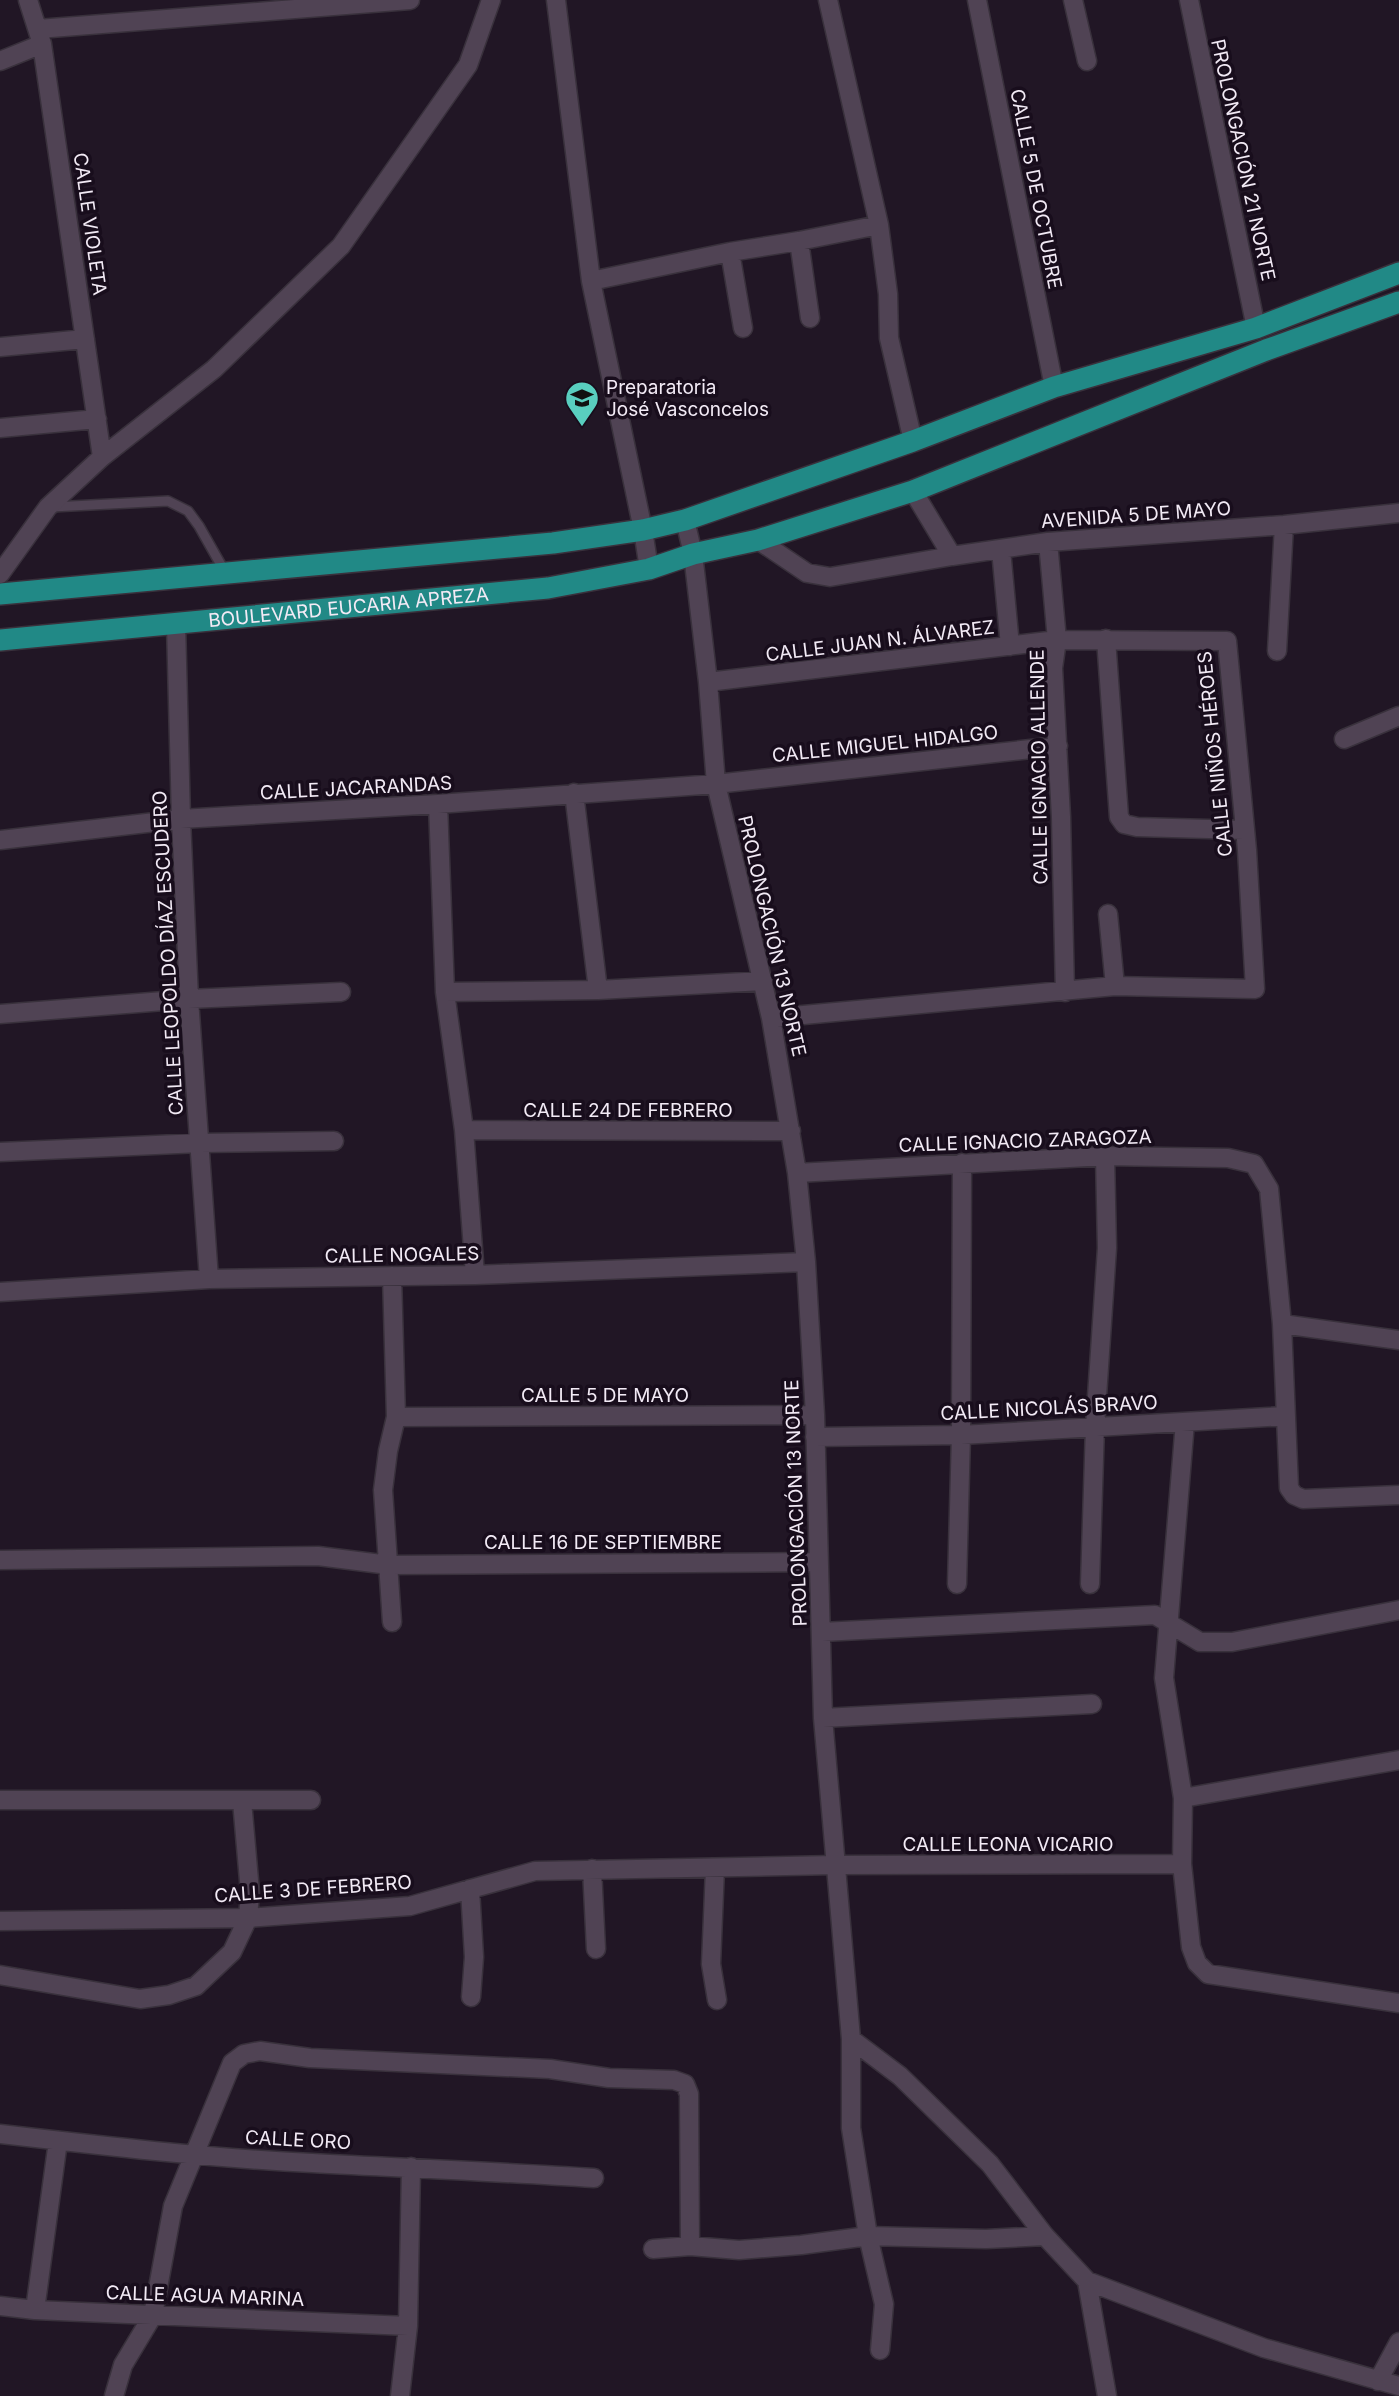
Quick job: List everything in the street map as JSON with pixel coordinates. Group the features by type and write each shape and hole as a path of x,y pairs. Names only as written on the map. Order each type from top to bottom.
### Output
{"main road":[{"path":"0,594 553,543 643,530 685,520 913,441 1055,387 1256,328 1399,273"},
{"name":"BOULEVARD EUCARIA APREZA","path":"0,640 548,587 649,569 693,554 758,540 913,491 1266,351 1399,302"}],"street":[{"name":"CALLE VIOLETA","path":"28,0 40,36 102,457"},
{"path":"0,61 40,36 410,0"},
{"path":"0,574 48,507 102,457 214,369 341,246 468,65 491,0"},
{"path":"556,0 591,281 649,569"},
{"path":"828,0 879,225 888,294 889,338 913,441"},
{"name":"CALLE 5 DE OCTUBRE","path":"977,0 1055,387"},
{"path":"1073,0 1087,61"},
{"name":"PROLONGACIÓN 21 NORTE","path":"1189,0 1256,328"},
{"path":"591,281 730,251 879,225"},
{"path":"799,241 810,318"},
{"path":"730,251 743,328"},
{"path":"0,346 85,339"},
{"path":"0,428 97,419"},
{"path":"913,491 952,556"},
{"name":"AVENIDA 5 DE MAYO","path":"758,540 807,573 830,577 1048,542 1284,525 1399,513"},
{"name":"PROLONGACIÓN 13 NORTE","path":"685,520 693,554 708,682 716,783 771,1018 797,1174 806,1262 815,1415 823,1718 851,2039 851,2128 868,2236 884,2304 880,2350"},
{"path":"1278,651 1284,525"},
{"name":"CALLE IGNACIO ALLENDE","path":"1048,542 1056,640 1053,668 1058,746 1065,992"},
{"path":"1001,550 1010,646"},
{"name":"CALLE LEOPOLDO DÍAZ ESCUDERO","path":"176,624 189,999 209,1279"},
{"path":"1106,639 1119,817 1124,824 1137,827 1244,830"},
{"name":"CALLE NIÑOS HÉROES","path":"1056,640 1227,641 1255,989 1115,986"},
{"name":"CALLE JUAN N. ÁLVAREZ","path":"708,682 1056,640"},
{"path":"1344,739 1399,716"},
{"name":"CALLE MIGUEL HIDALGO","path":"716,783 1058,746"},
{"name":"CALLE JACARANDAS","path":"0,840 181,819 438,804 716,783"},
{"path":"574,793 598,990"},
{"path":"438,804 444,992 464,1130 475,1275"},
{"path":"771,1018 1115,986 1108,914"},
{"path":"444,992 598,990 763,981"},
{"path":"0,1014 189,999 341,992"},
{"name":"CALLE 24 DE FEBRERO","path":"464,1130 791,1131"},
{"path":"0,1152 200,1143 334,1141"},
{"path":"1090,1584 1095,1426 1107,1248 1105,1156"},
{"name":"CALLE IGNACIO ZARAGOZA","path":"797,1174 1105,1156 1228,1158 1254,1164 1269,1189 1282,1325"},
{"path":"957,1584 961,1435 962,1163"},
{"name":"CALLE NOGALES","path":"0,1292 209,1279 475,1275 806,1262"},
{"path":"392,1276 396,1417 383,1490 392,1622"},
{"path":"1399,1340 1282,1325 1289,1488 1294,1495 1303,1499 1399,1495"},
{"name":"CALLE 5 DE MAYO","path":"396,1417 815,1415"},
{"name":"CALLE NICOLÁS BRAVO","path":"816,1437 961,1435 1285,1416"},
{"path":"1185,1422 1164,1678 1184,1798 1182,1864 1191,1947 1197,1963 1208,1974 1399,2003"},
{"name":"CALLE 16 DE SEPTIEMBRE","path":"0,1560 318,1556 389,1565 818,1562"},
{"path":"822,1632 1155,1615 1199,1642 1232,1642 1399,1610"},
{"path":"823,1718 1092,1704"},
{"path":"1184,1798 1399,1760"},
{"path":"0,1800 311,1800"},
{"path":"0,1975 140,1998 169,1995 196,1986 232,1952 248,1917 250,1892 242,1801"},
{"name":"CALLE LEONA VICARIO","path":"835,1865 1182,1864"},
{"name":"CALLE 3 DE FEBRERO","path":"0,1921 248,1917 410,1906 535,1871 835,1865"},
{"path":"715,1868 711,1964 717,2000"},
{"path":"592,1869 596,1949"},
{"path":"470,1889 474,1957 471,1997"},
{"path":"851,2039 900,2076 990,2164 1045,2236 1087,2281 1264,2348 1399,2386"},
{"path":"114,2396 123,2365 153,2315 173,2206 232,2063 244,2054 260,2051 310,2059 550,2069 608,2078 674,2080 685,2084 689,2094 690,2246"},
{"name":"CALLE ORO","path":"0,2134 311,2163 411,2166 594,2178"},
{"path":"35,2310 58,2141"},
{"path":"400,2396 408,2326 411,2166"},
{"path":"653,2249 690,2246 739,2250 868,2236 986,2239 1045,2236"},
{"path":"1087,2281 1107,2396"},
{"name":"CALLE AGUA MARINA","path":"0,2306 35,2310 408,2326"},
{"path":"1378,2381 1399,2342"}],"lane":[{"path":"48,507 168,501 188,511 226,573"}],"place":[{"name":"Preparatoria José Vasconcelos","path":"582,428"}]}
